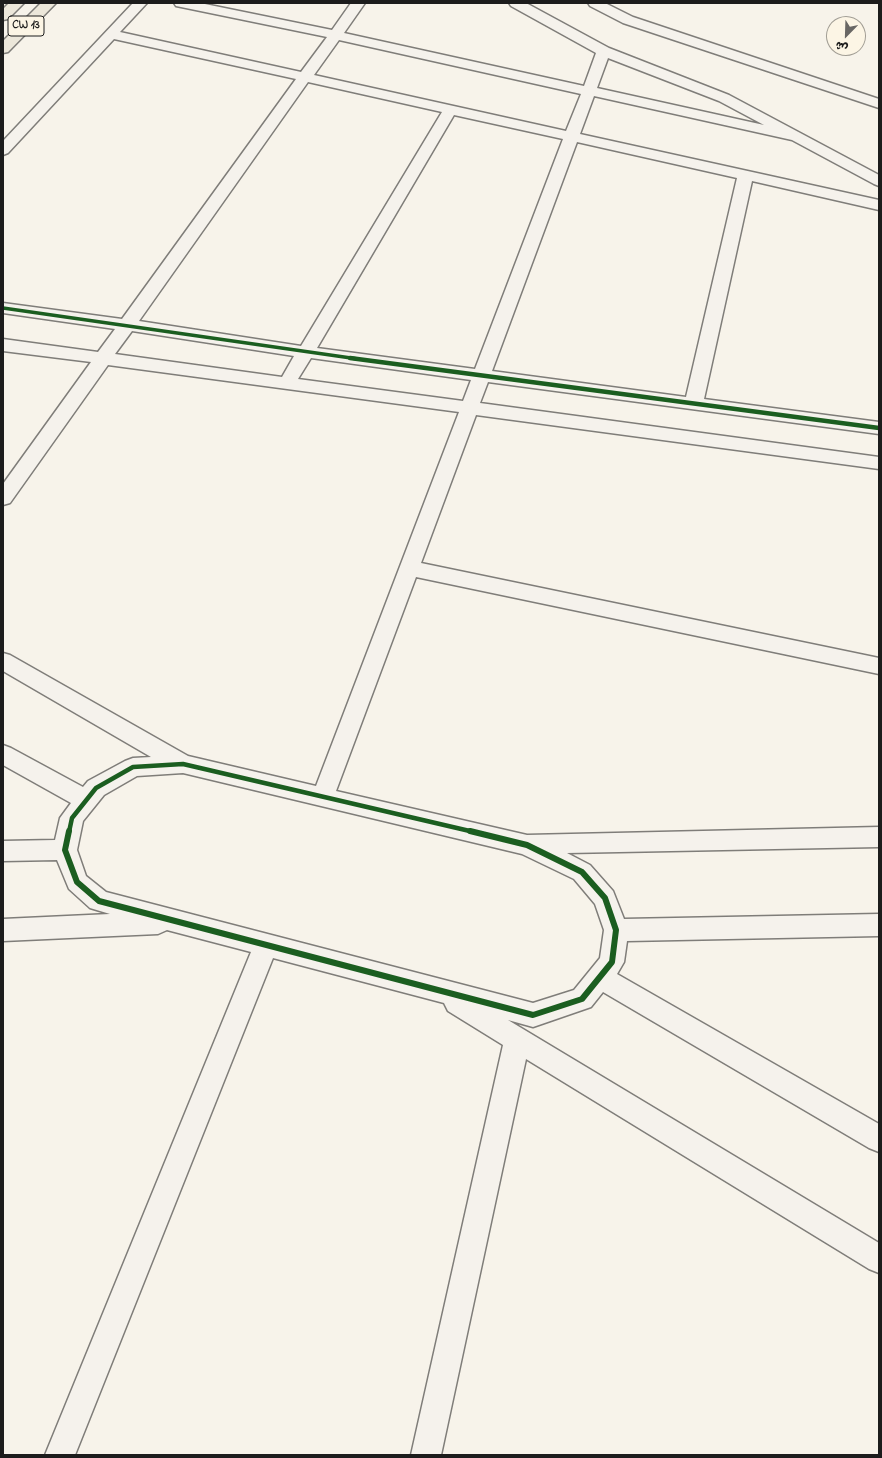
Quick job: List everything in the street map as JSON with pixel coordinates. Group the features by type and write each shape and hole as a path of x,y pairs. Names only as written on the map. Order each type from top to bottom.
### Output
{"highway":[{"name":"CW 13","path":"3,16 17,3"},
{"name":"CW 13","path":"3,49 49,3"}],"street":[{"path":"3,150 140,3"},
{"path":"181,3 336,35 792,136"},
{"path":"3,498 358,3"},
{"path":"516,3 604,51 724,98 792,136 879,181"},
{"path":"595,3 628,20 879,104"},
{"path":"111,34 571,138 879,205"},
{"path":"323,796 604,51"},
{"path":"287,383 447,115"},
{"path":"694,403 745,176"},
{"path":"3,308 306,352 879,428"},
{"path":"3,345 879,463"},
{"path":"409,568 879,666"},
{"path":"3,661 183,764"},
{"path":"3,754 86,800"},
{"path":"183,764 323,796 528,844 582,872 606,898 616,930 612,962 582,999 533,1015 99,901 77,882 65,850 72,818 86,800 96,788 133,767 183,764"},
{"path":"528,844 879,837"},
{"path":"3,851 65,850"},
{"path":"3,930 179,922"},
{"path":"616,930 879,925"},
{"path":"60,1455 266,945"},
{"path":"600,977 879,1139"},
{"path":"437,991 879,1259"},
{"path":"426,1455 517,1039"}],"cycle path":[{"path":"3,308 306,352 879,428"},
{"path":"183,764 527,845 582,872 605,898 616,930 612,962 582,999 533,1015 99,901 77,882 65,850 72,818 96,788 133,767 183,764"}]}
